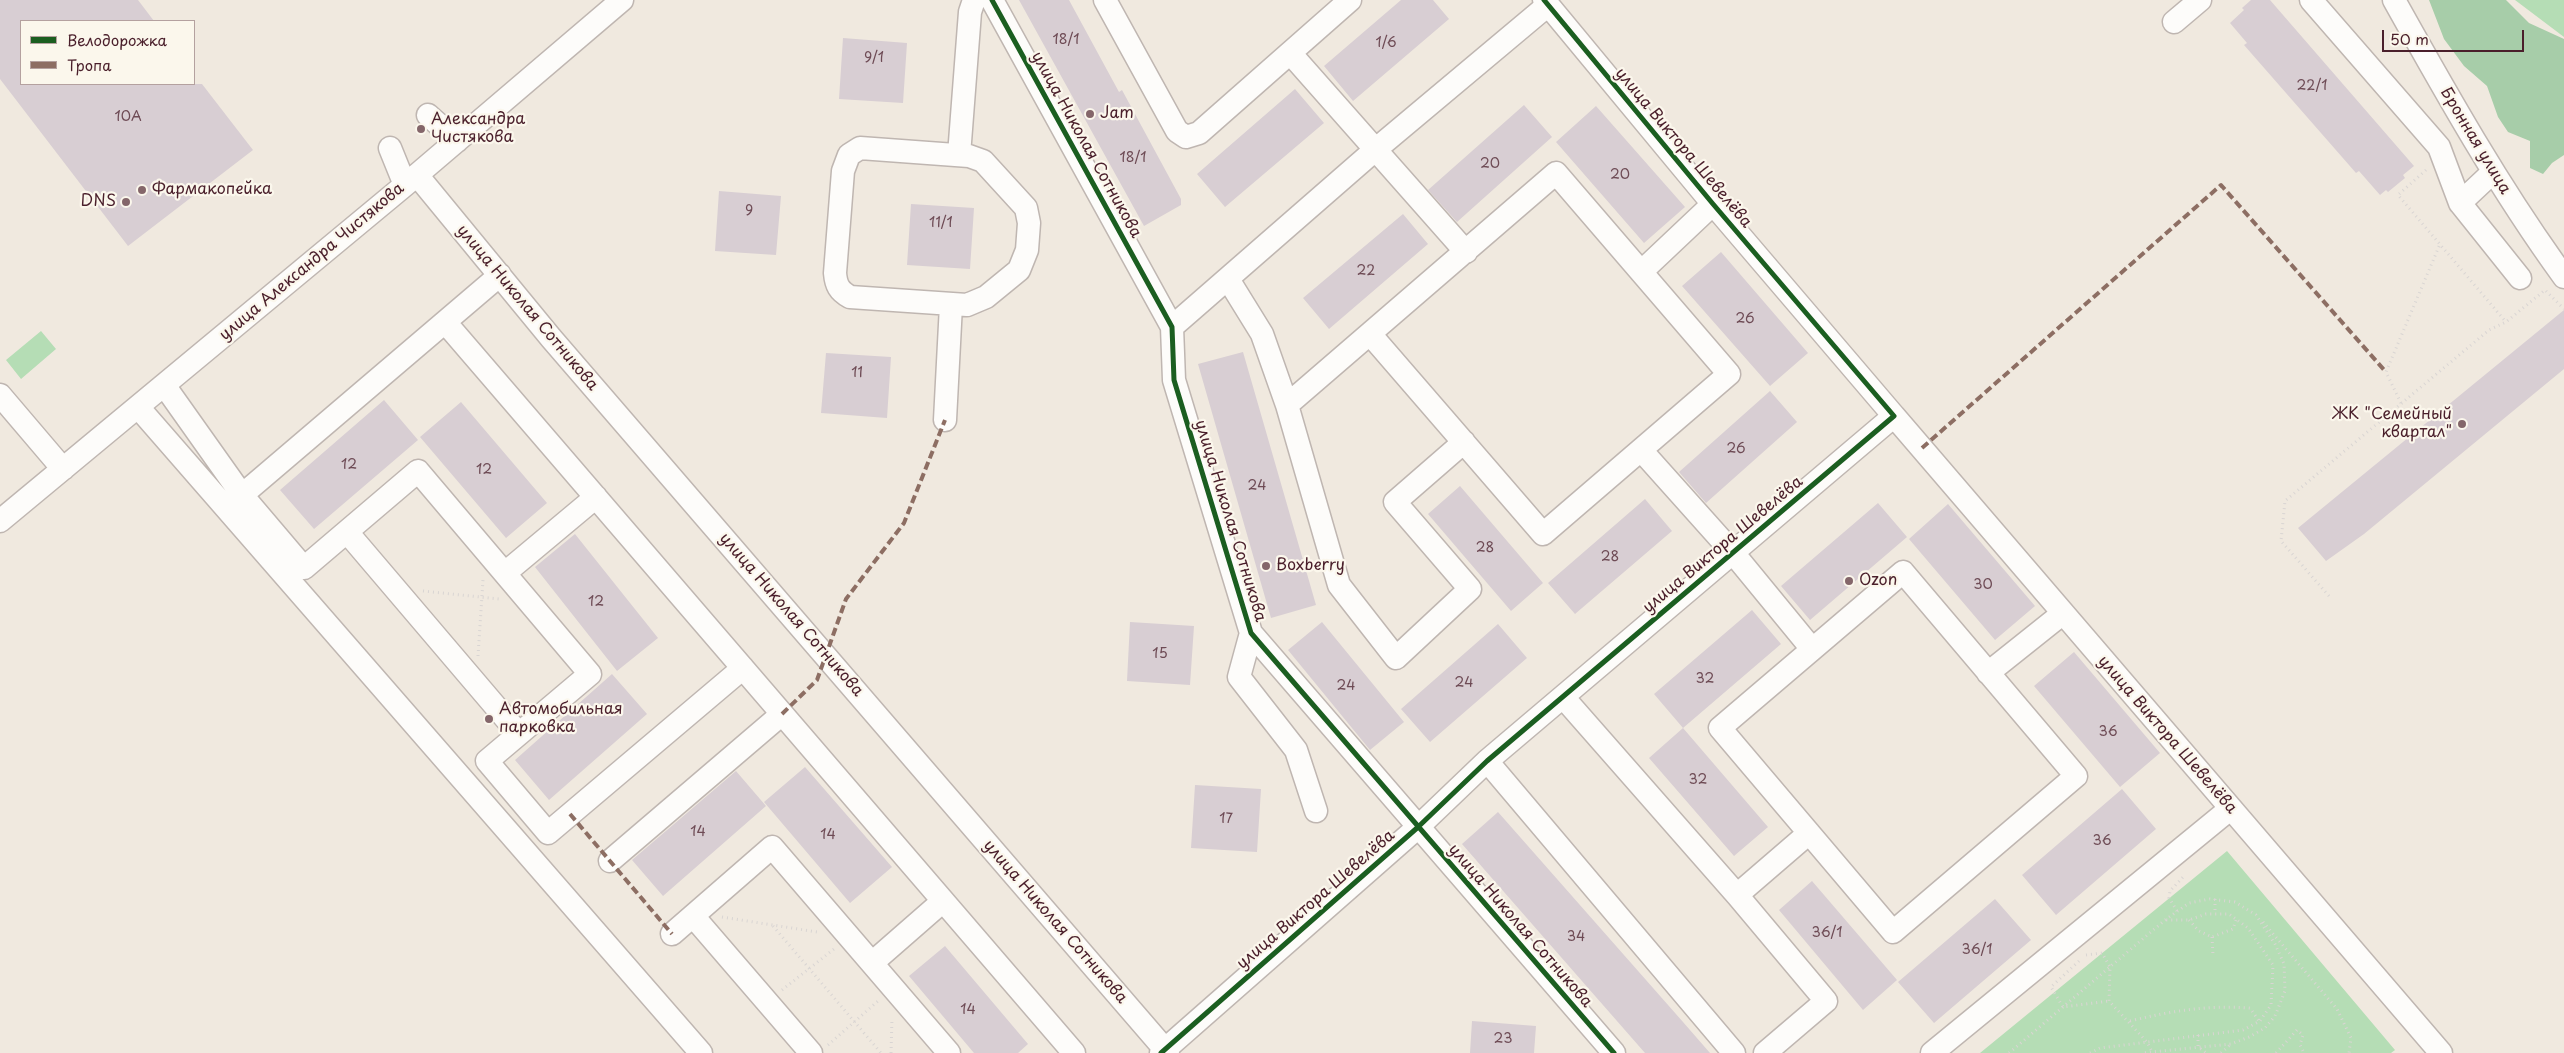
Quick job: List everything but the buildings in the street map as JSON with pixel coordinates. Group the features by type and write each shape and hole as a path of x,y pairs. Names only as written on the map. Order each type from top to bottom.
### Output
{"street":[{"name":"улица Александра Чистякова","path":"0,521 411,180 622,0"},
{"path":"959,155 970,12 974,0"},
{"name":"улица Николая Сотникова","path":"992,0 1172,327 1174,380 1251,633 1417,828 1614,1053"},
{"path":"1105,0 1177,130 1186,137 1199,132 1291,54 1350,0"},
{"path":"2174,22 2200,0"},
{"path":"2311,0 2439,147 2460,203 2520,278"},
{"name":"Бронная улица","path":"2394,0 2493,172 2564,277"},
{"path":"1172,327 1546,2"},
{"name":"улица Виктора Шевелёва","path":"1546,2 1713,204 2230,809 2431,1049"},
{"path":"1291,54 1466,252"},
{"path":"428,115 457,141"},
{"name":"улица Николая Сотникова","path":"390,148 411,180 500,275 1165,1052"},
{"path":"860,148 959,155 976,157 983,161 1023,204 1028,214 1029,223 1027,250 1018,270 980,301 967,305 850,297 839,289 835,273 843,170 849,155 860,148"},
{"path":"2460,203 2493,172"},
{"path":"1287,405 1556,173 1729,374 1542,534 1370,334"},
{"path":"1641,272 1713,204"},
{"path":"242,495 500,275"},
{"path":"1228,278 1262,334 1287,405 1339,585 1396,658 1470,589 1395,502 1464,442"},
{"path":"944,420 951,305"},
{"path":"445,322 1074,1053"},
{"path":"164,385 242,495 304,568 418,471 485,549 590,674 487,761 548,833 743,668"},
{"path":"0,395 63,469"},
{"path":"138,407 701,1053"},
{"name":"улица Виктора Шевелёва","path":"1165,1052 1417,828 1487,761 1734,554 1894,416"},
{"path":"1641,450 1734,554 1812,649"},
{"path":"505,573 596,497"},
{"path":"347,532 519,734"},
{"path":"1903,572 2076,776 1893,932 1720,728 1812,649 1903,572"},
{"path":"1988,673 2062,614"},
{"path":"1251,633 1239,677 1296,750 1316,811"},
{"path":"1563,697 1737,895 1826,1000 1765,1053"},
{"path":"610,861 782,714"},
{"path":"1487,761 1734,1053"},
{"path":"1932,1053 2230,809"},
{"path":"1737,895 1809,834"},
{"path":"672,934 772,847 949,1053"},
{"path":"872,963 943,901"},
{"path":"693,916 819,1049"},
{"path":"1588,1023 1600,1053"}],"path":[{"path":"2442,156 2398,195 2506,322"},
{"path":"2402,403 2386,372 2440,244"},
{"path":"2329,596 2281,541 2285,501 2489,330 2506,322 2545,290 2564,309"},
{"path":"477,684 485,549"},
{"path":"395,588 530,602"},
{"path":"2177,911 2169,898 2170,891 2193,868"},
{"path":"2215,899 2215,914"},
{"path":"2009,1053 2177,911 2189,903 2215,899 2235,902 2256,915 2337,1009 2351,1038 2348,1053"},
{"path":"2090,1053 2100,1048 2243,1030 2260,1021 2271,1005 2274,965 2248,928 2228,914 2206,914 2189,920 2165,920"},
{"path":"2221,1053 2231,1044 2265,1028 2275,1016 2285,991 2284,964 2275,944 2256,915"},
{"path":"717,917 849,936"},
{"path":"2189,920 2199,931 2212,937 2233,929 2236,920"},
{"path":"773,925 881,1053"},
{"path":"781,991 849,936"},
{"path":"2212,937 2213,955"},
{"path":"2063,1007 2051,987 2088,954 2102,953 2110,967 2109,1001 2130,1021 2147,1042 2152,1052"},
{"path":"819,1049 893,988"},
{"path":"892,1053 893,988"},
{"path":"2063,1007 2109,1001"},
{"path":"2130,1021 2178,1009 2222,1006 2250,1008 2260,1021"},
{"path":"2276,1053 2297,1030 2303,1035 2300,1045 2304,1053"},
{"path":"2198,1035 2198,1047"},
{"path":"2142,1053 2231,1044"},
{"path":"2198,1047 2206,1053"}],"green space":[{"path":"2429,0 2506,0 2529,23 2564,39 2564,155 2552,163 2543,174 2530,168 2530,141 2508,132 2498,117 2487,86 2464,66 2444,39"},
{"path":"2515,0 2564,0 2564,37"},
{"path":"41,331 56,349 21,379 6,360"},
{"path":"2227,851 2395,1050 2391,1053 1980,1053"}],"marked path":[{"path":"1922,448 2221,185 2386,372"},
{"path":"782,714 817,680 846,599 904,523 945,420"},
{"path":"570,814 672,934"}],"cycle path":[{"path":"992,0 1172,327 1174,380 1251,633 1614,1053"},
{"path":"1161,1053 1417,828 1487,761 1894,416 1713,204 1544,0"}],"place":[{"name":"Jam","path":"1090,114"},
{"name":"Александра Чистякова","path":"421,129"},
{"name":"Фармакопейка","path":"142,190"},
{"name":"DNS","path":"126,202"},
{"name":"ЖК \"Семейный квартал\"","path":"2462,424"},
{"name":"Boxberry","path":"1266,566"},
{"name":"Ozon","path":"1849,581"},
{"name":"Автомобильная парковка","path":"489,719"}]}
